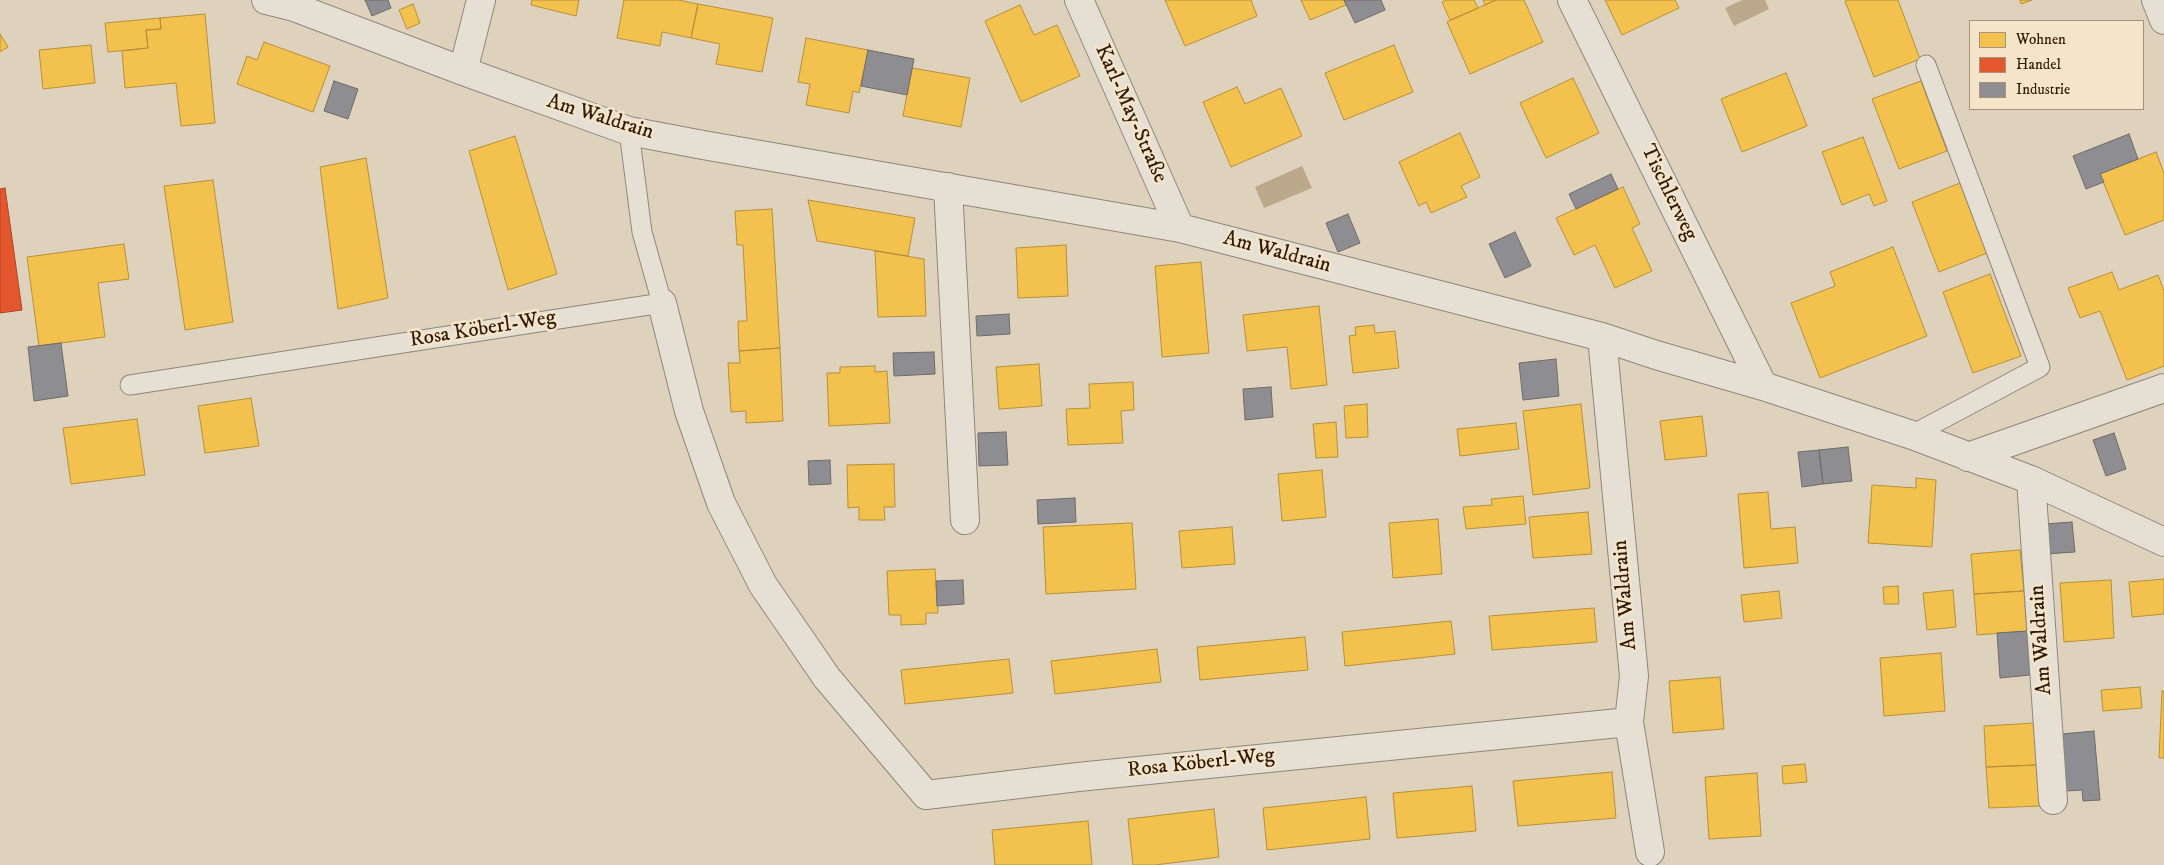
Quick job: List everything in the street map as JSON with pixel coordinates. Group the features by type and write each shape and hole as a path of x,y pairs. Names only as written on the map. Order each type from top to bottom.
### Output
{"street":[{"name":"Am Waldrain","path":"266,0 294,7 629,131 1180,228 1602,337 1656,356 1763,386 1912,435 2032,480 2164,542"},
{"path":"463,71 481,0"},
{"name":"Karl-May-Straße","path":"1079,0 1180,228"},
{"name":"Tischlerweg","path":"1572,0 1763,386"},
{"path":"2156,0 2164,20"},
{"path":"948,187 965,520"},
{"name":"Rosa Köberl-Weg","path":"662,303 688,411 720,504 763,585 827,678 926,795 1078,777 1629,722"},
{"name":"Am Waldrain","path":"1602,337 1634,676 1629,722 1650,852"},
{"path":"1968,457 2164,388"},
{"name":"Am Waldrain","path":"2032,480 2053,800"}],"lane":[{"path":"1912,435 2040,367 1926,65"},
{"path":"629,131 642,232 662,303"},
{"name":"Rosa Köberl-Weg","path":"130,385 662,303"}],"shaded area":[{"path":"1742,0 1765,0 1769,9 1734,26 1725,8"},
{"path":"1302,166 1312,188 1264,208 1255,187"}],"building: Wohnen":[{"path":"532,0 579,0 576,16 531,5"},
{"path":"624,0 678,0 698,4 691,38 662,32 660,46 617,38"},
{"path":"1165,0 1251,0 1257,16 1185,46"},
{"path":"1301,0 1344,0 1346,5 1310,20"},
{"path":"1446,0 1474,0 1478,8 1450,20 1442,2"},
{"path":"1483,0 1496,0 1485,5"},
{"path":"1496,0 1524,0 1543,42 1470,74 1447,22"},
{"path":"1605,0 1675,0 1679,8 1622,35"},
{"path":"1898,0 1920,59 1874,77 1845,1"},
{"path":"2020,0 2032,0 2021,4"},
{"path":"413,4 420,23 407,29 399,10"},
{"path":"698,4 773,18 762,72 716,64 720,44 691,38"},
{"path":"1020,5 1034,35 1057,25 1080,76 1021,102 985,21"},
{"path":"205,14 215,123 181,126 176,83 125,88 122,51 148,48 146,30 161,29 160,18"},
{"path":"160,18 161,29 146,30 148,48 108,52 105,23"},
{"path":"0,34 8,47 0,52"},
{"path":"806,38 868,50 859,93 853,91 849,113 806,105 810,84 798,82"},
{"path":"264,42 330,66 313,112 237,84 247,56 257,60"},
{"path":"91,45 95,83 43,89 39,50"},
{"path":"1394,45 1413,92 1344,120 1325,73"},
{"path":"912,68 970,78 961,127 903,116"},
{"path":"1786,73 1807,126 1742,152 1721,99"},
{"path":"1573,78 1599,133 1546,158 1520,103"},
{"path":"1921,81 1947,151 1899,169 1872,99"},
{"path":"1237,87 1245,104 1281,88 1302,136 1231,167 1203,102"},
{"path":"1460,133 1480,177 1461,186 1467,197 1431,213 1426,202 1419,206 1399,162"},
{"path":"515,136 557,274 508,290 469,151"},
{"path":"1863,137 1887,201 1874,206 1869,194 1842,205 1822,152"},
{"path":"2156,152 2164,173 2164,220 2125,235 2100,174"},
{"path":"366,158 388,298 338,309 320,167"},
{"path":"213,180 233,322 185,330 164,186"},
{"path":"1960,183 1987,253 1939,272 1912,202"},
{"path":"1623,187 1640,224 1632,228 1652,271 1615,288 1595,245 1574,255 1556,218"},
{"path":"808,200 915,218 908,256 817,241"},
{"path":"772,209 780,348 739,351 738,321 747,321 743,245 737,245 735,211"},
{"path":"124,244 129,279 98,283 105,337 39,346 27,257"},
{"path":"1066,245 1068,296 1018,298 1016,248"},
{"path":"1893,247 1927,336 1820,378 1791,303 1835,286 1830,272"},
{"path":"875,251 924,259 926,316 878,317"},
{"path":"1201,262 1209,353 1162,357 1155,266"},
{"path":"2112,272 2119,290 2158,275 2164,291 2164,366 2127,380 2100,311 2080,318 2068,288"},
{"path":"1990,274 2021,356 1973,373 1943,292"},
{"path":"1319,306 1327,385 1291,389 1287,347 1247,351 1243,315"},
{"path":"1374,325 1375,333 1395,331 1399,368 1353,373 1349,336 1356,335 1355,327"},
{"path":"780,348 783,421 746,423 746,411 731,412 728,363 740,363 739,351"},
{"path":"1039,364 1042,406 999,409 996,367"},
{"path":"875,366 875,372 887,371 890,423 829,426 827,373 840,373 840,367"},
{"path":"1133,382 1134,410 1121,411 1123,443 1068,445 1066,409 1090,408 1089,384"},
{"path":"251,398 259,446 205,453 198,406"},
{"path":"1367,404 1368,437 1346,438 1344,406"},
{"path":"1581,404 1590,488 1533,495 1523,411"},
{"path":"1702,416 1707,456 1665,460 1660,421"},
{"path":"137,419 145,475 71,484 63,428"},
{"path":"1336,422 1338,457 1316,458 1313,424"},
{"path":"1516,423 1519,449 1460,456 1457,429"},
{"path":"894,464 895,507 884,507 885,520 859,520 859,507 848,508 847,465"},
{"path":"1322,470 1326,517 1282,521 1278,474"},
{"path":"1916,478 1936,480 1932,547 1868,543 1872,485 1916,488"},
{"path":"1768,492 1771,529 1795,527 1798,563 1744,568 1738,494"},
{"path":"1523,496 1526,524 1466,529 1463,507 1492,505 1491,499"},
{"path":"1588,512 1592,554 1533,558 1529,517"},
{"path":"1438,519 1442,574 1393,578 1389,523"},
{"path":"1132,523 1136,589 1046,594 1043,527"},
{"path":"1232,527 1235,564 1182,568 1179,531"},
{"path":"2020,550 2024,591 1974,594 1971,554"},
{"path":"935,569 938,613 926,613 926,624 901,625 901,615 889,615 887,571"},
{"path":"2164,579 2164,614 2132,617 2129,582"},
{"path":"2111,580 2114,638 2064,642 2060,583"},
{"path":"1898,586 1899,604 1884,604 1883,587"},
{"path":"1953,590 1956,627 1927,630 1923,593"},
{"path":"1779,591 1782,618 1744,622 1741,595"},
{"path":"2024,591 2027,631 1977,635 1974,594"},
{"path":"1594,608 1597,642 1492,650 1489,616"},
{"path":"1451,621 1455,654 1345,666 1342,632"},
{"path":"1305,637 1308,670 1200,680 1197,647"},
{"path":"1157,649 1161,682 1055,694 1051,661"},
{"path":"1941,653 1945,711 1884,716 1880,658"},
{"path":"1009,659 1013,693 905,704 901,670"},
{"path":"1720,677 1724,729 1673,733 1669,681"},
{"path":"2140,687 2142,708 2103,711 2101,690"},
{"path":"2162,691 2164,691 2164,758 2159,758"},
{"path":"2035,723 2037,765 1986,767 1984,726"},
{"path":"1805,764 1807,782 1783,784 1782,766"},
{"path":"2037,765 2040,806 1989,808 1986,767"},
{"path":"1612,772 1616,818 1518,826 1513,781"},
{"path":"1757,773 1761,836 1709,839 1705,777"},
{"path":"1472,786 1476,831 1397,838 1393,793"},
{"path":"1366,797 1370,839 1267,850 1263,808"},
{"path":"1214,809 1219,857 1155,865 1133,865 1128,819"},
{"path":"1088,821 1092,865 995,865 992,830"}],"building: Handel":[{"path":"5,188 22,310 0,313 0,189"}],"building: Industrie":[{"path":"365,0 388,0 391,8 372,16"},
{"path":"1344,0 1381,0 1385,10 1355,23"},
{"path":"868,50 914,59 907,95 861,86"},
{"path":"334,81 358,89 348,119 324,111"},
{"path":"2129,134 2138,159 2100,174 2104,182 2086,189 2073,156"},
{"path":"1611,174 1618,189 1576,209 1569,194"},
{"path":"1348,214 1360,243 1338,252 1326,223"},
{"path":"1515,232 1531,266 1505,278 1489,244"},
{"path":"1009,314 1010,334 977,336 976,316"},
{"path":"61,343 68,396 34,401 28,347"},
{"path":"934,352 935,374 894,376 893,353"},
{"path":"1556,359 1559,396 1523,400 1519,363"},
{"path":"1271,387 1273,417 1245,420 1243,389"},
{"path":"1006,432 1008,465 979,466 978,433"},
{"path":"2114,433 2126,469 2106,476 2093,440"},
{"path":"1848,447 1852,481 1823,484 1819,450"},
{"path":"1819,450 1823,484 1802,487 1798,452"},
{"path":"830,460 831,484 809,485 808,461"},
{"path":"1075,498 1076,522 1038,524 1037,500"},
{"path":"2072,522 2075,552 2046,554 2044,524"},
{"path":"963,580 964,604 937,606 936,581"},
{"path":"2027,631 2030,675 2000,678 1997,633"},
{"path":"2094,731 2100,800 2083,801 2082,790 2066,791 2062,734"}]}
